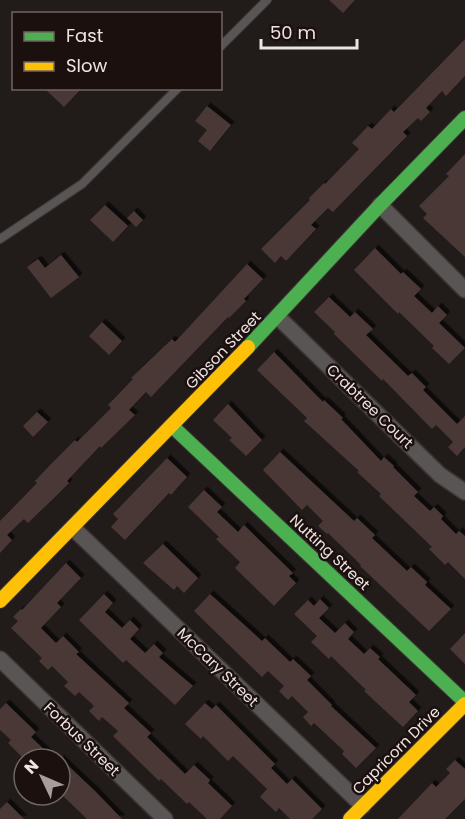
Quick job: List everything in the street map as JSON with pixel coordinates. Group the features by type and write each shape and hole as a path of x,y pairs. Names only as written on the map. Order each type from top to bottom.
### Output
{"street":[{"name":"Gibson Street","path":"0,601 278,317 380,205 465,118"},
{"path":"380,205 465,290"},
{"name":"Crabtree Court","path":"278,317 441,475 465,492"},
{"name":"Nutting Street","path":"172,426 465,703"},
{"name":"McCary Street","path":"73,528 363,806"},
{"name":"Forbus Street","path":"0,659 165,819"},
{"name":"Capricorn Drive","path":"351,819 465,703"}],"lane":[{"path":"222,45 267,0"},
{"path":"0,239 82,184 176,90"}],"building":[{"path":"329,0 355,0 343,13"},
{"path":"465,39 465,76 446,96 442,91 426,108 430,112 421,121 418,118 403,132 407,136 333,212 328,208 311,225 316,229 286,261 281,256 275,263 261,249 359,149 352,143 368,126 372,129 391,109 394,112"},
{"path":"46,90 80,90 64,107"},
{"path":"207,106 231,125 210,151 198,141 207,130 195,121"},
{"path":"465,154 465,257 423,218 427,214 419,206 449,176 446,174"},
{"path":"105,205 128,226 113,242 90,220"},
{"path":"134,211 143,220 136,227 127,218"},
{"path":"375,248 401,274 403,272 421,289 414,296 432,313 438,306 447,315 439,323 465,348 449,364 432,348 434,346 354,270"},
{"path":"61,255 79,277 51,298 27,267 38,259 45,268"},
{"path":"247,264 263,279 244,299 246,301 151,397 146,392 129,410 135,415 101,448 100,446 67,481 69,483 28,523 24,519 7,535 12,540 0,553 0,521 37,483 35,481 50,465 111,408 108,405 133,379 131,378 172,339 175,342"},
{"path":"329,297 350,317 355,312 373,329 366,335 408,376 412,373 426,387 423,390 457,424 465,416 465,447 457,456 448,447 453,442 436,425 432,429 314,312"},
{"path":"102,322 122,341 109,355 89,336"},
{"path":"274,352 323,402 324,400 343,418 341,419 381,461 384,457 394,466 418,492 414,496 430,511 434,507 443,516 441,519 456,534 459,531 465,536 465,579 448,562 445,565 429,549 432,547 379,496 381,494 357,472 359,471 304,421 307,418 257,370"},
{"path":"228,404 262,440 246,456 229,440 232,438 213,420"},
{"path":"37,412 48,422 33,437 23,426"},
{"path":"280,452 354,521 357,518 375,535 372,538 407,571 411,567 427,582 425,585 451,609 429,631 318,526 323,521 307,505 302,510 263,470"},
{"path":"167,458 187,477 125,540 111,527 118,519 113,514"},
{"path":"204,490 222,507 217,512 238,532 244,525 293,573 289,576 296,583 274,606 235,568 240,562 216,539 219,537 188,507"},
{"path":"163,544 198,578 184,593 177,586 174,590 143,563"},
{"path":"66,563 81,578 57,603 61,607 41,628 56,643 63,636 79,652 76,654 129,703 124,708 151,733 147,737 185,774 194,765 210,780 208,783 232,806 220,819 207,819 189,802 187,804 161,779 159,781 113,736 118,731 102,717 99,721 89,711 94,706 79,692 75,696 64,686 68,682 52,666 48,670 39,661 42,658 11,628 18,621 13,617"},
{"path":"104,594 113,603 105,612 122,628 130,620 139,629 130,639 145,653 154,644 163,653 159,657 193,686 175,705 126,660 123,663 79,620"},
{"path":"210,594 262,641 265,638 290,662 293,659 311,676 307,680 331,706 376,748 356,768 342,754 344,751 314,723 311,726 303,717 308,712 292,696 288,700 279,691 284,686 268,671 262,677 194,611"},
{"path":"320,599 329,608 319,618 335,633 345,623 354,632 348,639 364,654 370,648 380,657 378,659 416,695 409,702 418,711 403,727 331,656 329,659 311,642 317,636 294,614 308,600 314,606"},
{"path":"465,633 465,664 450,649"},
{"path":"6,703 36,732 31,737 41,747 12,747 8,743 11,740 0,730 0,709"},
{"path":"205,703 212,709 216,705 275,764 271,768 287,784 292,779 322,809 312,819 290,819 279,808 276,812 260,797 267,789 233,756 228,761 203,736 201,739 185,724"},
{"path":"455,760 465,769 465,799 445,819 398,819 432,783 436,787 450,773 446,769"},
{"path":"72,769 122,819 87,819 72,805"},
{"path":"7,802 24,819 0,819 0,809"}],"traffic: fast":[{"path":"248,347 380,205 465,118"},
{"path":"172,426 465,702"}],"traffic: slow":[{"path":"0,601 248,347"},
{"path":"350,819 465,704"}]}
